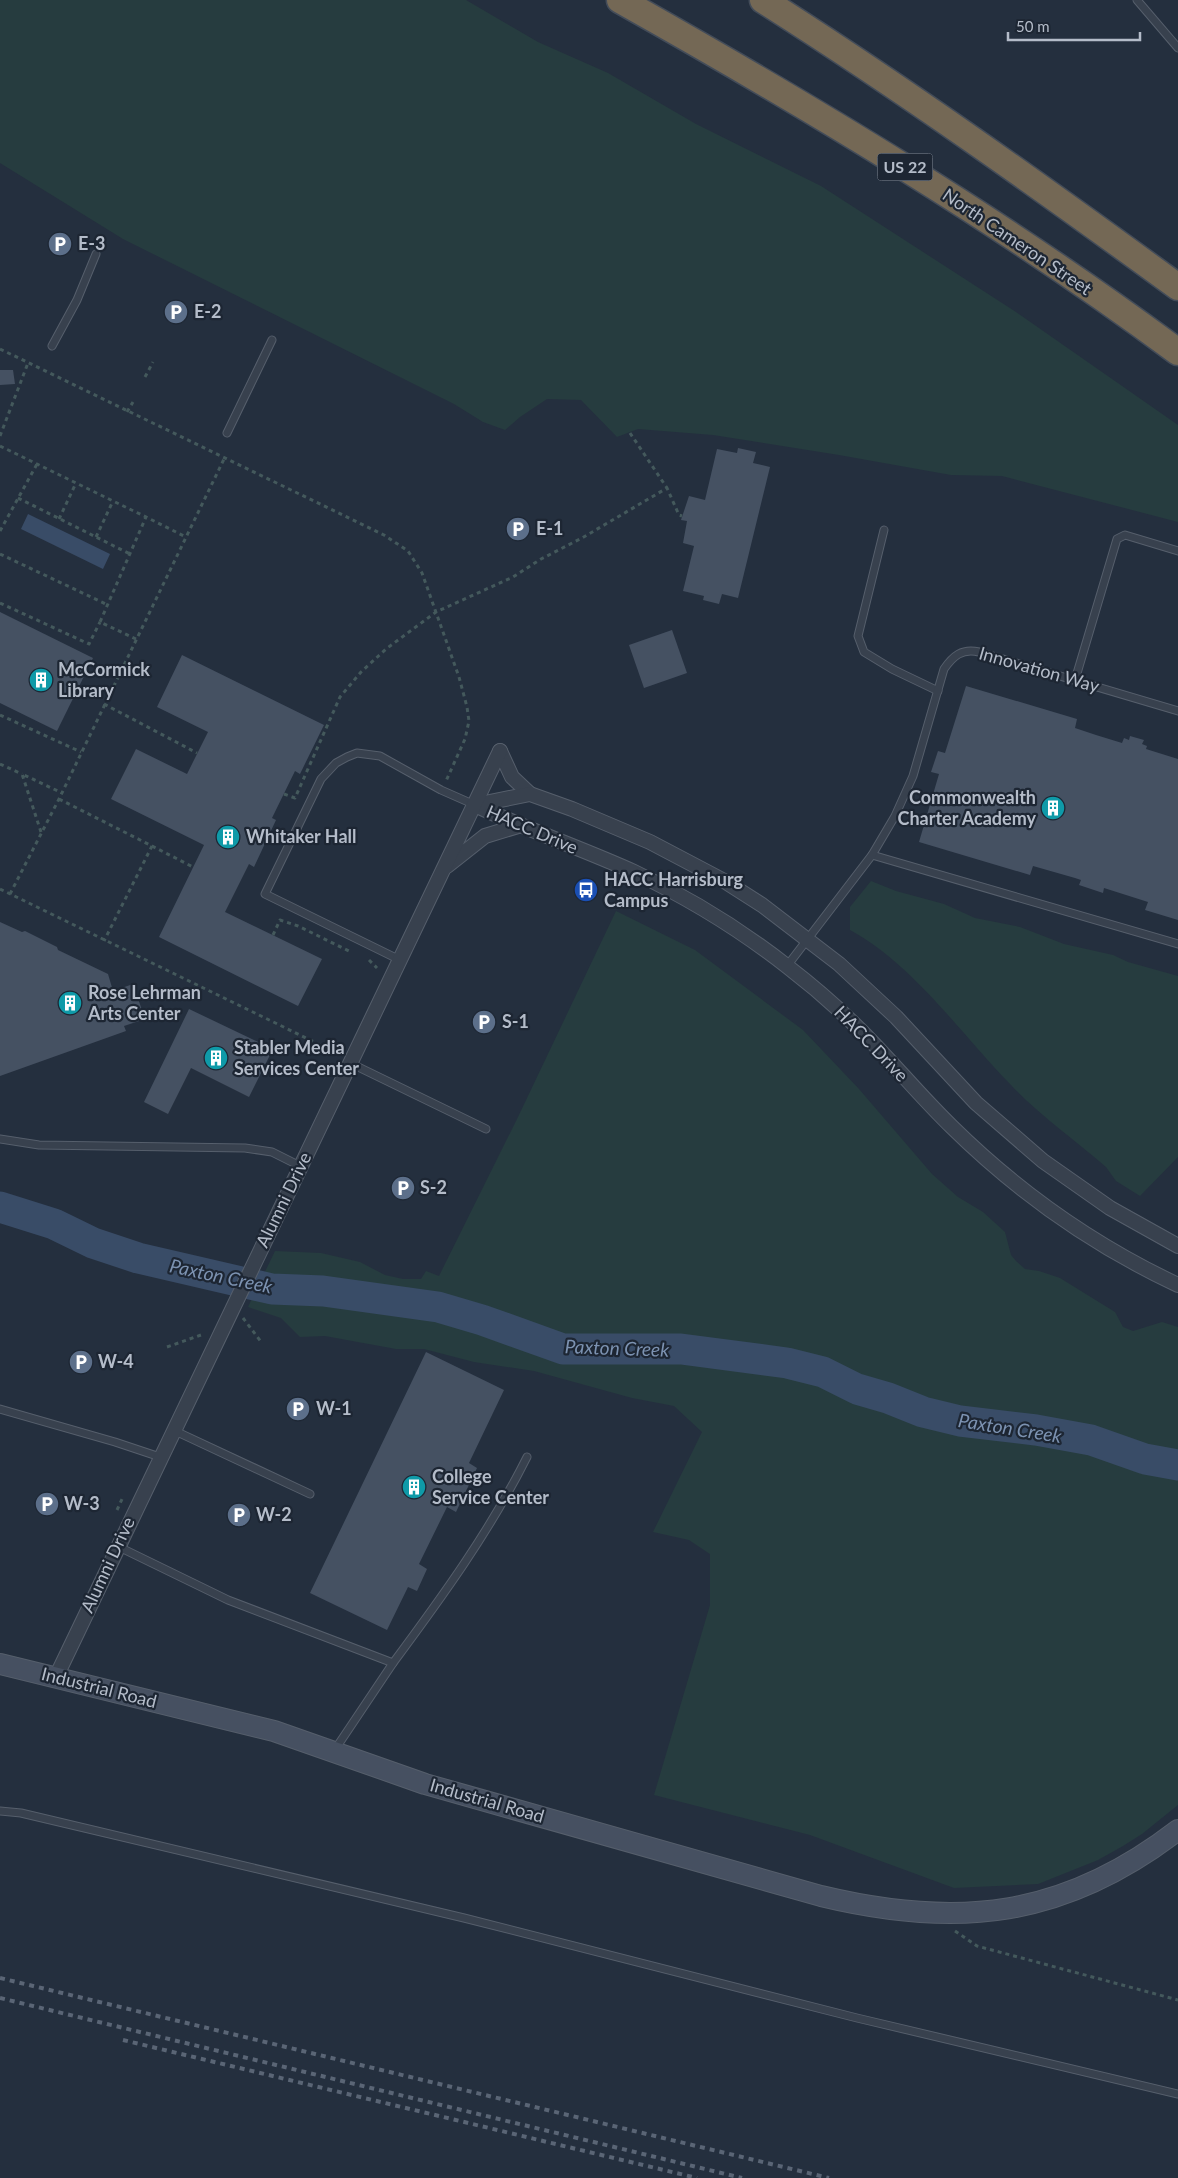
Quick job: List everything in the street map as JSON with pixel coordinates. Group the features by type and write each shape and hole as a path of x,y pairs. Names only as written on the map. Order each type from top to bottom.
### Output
{"highway":[{"name":"North Cameron Street","path":"620,0 830,121 921,177 1072,277 1178,352"},
{"path":"763,0 932,112 1178,287"}],"street":[{"name":"Alumni Drive","path":"56,1677 500,751 512,777 530,794"},
{"name":"HACC Drive","path":"475,805 530,794 610,824 688,861 762,905 808,939 869,991 976,1103 1008,1132 1075,1185 1118,1213 1178,1246"},
{"name":"HACC Drive","path":"475,805 518,826 597,856 672,891 743,934 787,966 845,1016 952,1128 1022,1188 1092,1237 1132,1262 1178,1285"},
{"path":"443,870 485,836 518,826"},
{"name":"Industrial Road","path":"0,1664 274,1731 425,1784 821,1896 860,1905 929,1913 980,1913 1016,1908 1089,1885 1123,1868 1178,1830"}],"lane":[{"path":"1137,0 1178,48"},
{"path":"52,346 77,300 96,254"},
{"path":"228,433 272,340"},
{"path":"884,530 858,636 864,652 892,669 938,691"},
{"path":"1075,680 1118,538 1125,535 1178,551"},
{"name":"Innovation Way","path":"787,966 872,855 895,816 913,776 942,676 948,664 960,652 968,650 985,653 1178,711"},
{"path":"400,960 265,894 320,779 336,763 358,753 380,756 442,790 475,805"},
{"path":"872,855 1178,944"},
{"path":"350,1063 486,1129"},
{"path":"0,1139 39,1145 245,1148 272,1152 300,1166"},
{"path":"0,1409 160,1457"},
{"path":"173,1430 310,1494"},
{"path":"334,1752 393,1663 455,1578 512,1487 527,1457"},
{"path":"118,1546 228,1600 393,1663"},
{"path":"0,1811 21,1814 464,1918 857,2018 1178,2094"}],"path":[{"path":"0,350 225,457 397,543 408,551 422,573 460,677 469,721 465,739 446,781"},
{"path":"145,377 153,362"},
{"path":"0,436 28,363"},
{"path":"127,412 133,402"},
{"path":"630,433 667,488 679,515 682,516"},
{"path":"0,446 186,537"},
{"path":"10,894 62,793 225,457"},
{"path":"0,531 37,464"},
{"path":"59,519 76,483"},
{"path":"284,794 295,798 340,697 361,672 386,650 436,612 506,581 667,488"},
{"path":"18,498 130,554"},
{"path":"96,537 113,501"},
{"path":"0,603 89,644 146,517"},
{"path":"0,554 108,605"},
{"path":"100,622 136,639"},
{"path":"104,704 197,753"},
{"path":"0,715 81,752"},
{"path":"0,764 62,793"},
{"path":"22,774 41,833"},
{"path":"59,799 193,867"},
{"path":"104,941 152,846"},
{"path":"0,889 337,1053"},
{"path":"273,935 280,920 298,926 355,953"},
{"path":"363,957 371,961 377,968"},
{"path":"243,1318 262,1343"},
{"path":"167,1347 201,1335"},
{"path":"929,1913 977,1946 1178,2000"}],"green space":[{"path":"0,0 466,0 538,42 608,73 696,124 821,186 1016,312 1178,425 1178,522 1002,476 951,475 713,435 638,429 617,437 581,400 547,399 520,417 505,430 483,422 454,404 123,239 0,163"},
{"path":"871,881 896,891 944,904 975,918 1020,927 1064,944 1113,955 1128,962 1178,976 1178,1157 1140,1196 1116,1181 1106,1167 1022,1096 935,1001 895,961 873,944 850,930 850,907"},
{"path":"616,911 695,950 803,1030 859,1089 932,1174 958,1197 983,1212 1005,1232 1011,1255 1025,1269 1039,1271 1060,1278 1115,1312 1123,1327 1133,1331 1162,1322 1178,1327 1178,1805 1142,1834 1098,1860 1038,1884 954,1888 810,1835 654,1795 710,1605 710,1554 689,1540 653,1532 702,1432 674,1406 632,1398 534,1371 474,1362 424,1349 396,1349 325,1336 300,1337 281,1318 248,1307 275,1251 321,1253 360,1262 385,1275 403,1279 421,1279 426,1271 439,1276 518,1117"}],"water":[{"path":"28,514 110,554 103,569 21,529"}],"building":[{"path":"0,370 13,370 15,384 0,385"},
{"path":"738,448 756,452 753,463 770,467 738,598 722,594 719,604 703,600 704,596 683,591 694,546 683,543 687,521 681,520 689,496 705,500 717,449 737,453"},
{"name":"McCormick Library","path":"0,612 93,658 57,731 0,703"},
{"path":"672,630 687,673 644,688 629,645"},
{"name":"Whitaker Hall","path":"182,655 324,725 300,774 295,771 272,818 276,820 254,867 249,864 225,912 322,959 298,1006 159,937 204,845 111,799 136,749 187,774 208,732 157,707"},
{"name":"Commonwealth Charter Academy","path":"966,686 1077,719 1075,728 1122,743 1124,738 1129,740 1130,736 1144,740 1142,744 1147,746 1146,749 1178,759 1178,920 1145,910 1148,902 1104,888 1103,893 1079,885 1081,880 1075,878 1033,866 1030,875 919,842 939,774 931,772 938,751 945,753"},
{"name":"Rose Lehrman Arts Center","path":"0,922 22,932 25,931 57,947 58,950 108,974 113,991 133,984 143,1013 139,1021 124,1026 126,1031 0,1076"},
{"name":"Stabler Media Services Center","path":"189,1009 273,1049 249,1097 191,1068 168,1114 144,1102"},
{"name":"College Service Center","path":"426,1352 504,1390 469,1463 477,1468 456,1512 447,1507 419,1564 427,1569 417,1591 408,1587 387,1630 310,1593"}],"waterway":[{"name":"Paxton Creek","path":"0,1207 54,1224 93,1243 138,1258 272,1289 323,1291 438,1307 482,1320 563,1349 681,1349 787,1363 823,1372 857,1389 888,1398 923,1412 960,1421 1036,1430 1091,1440 1145,1459 1178,1465"}],"railway":[{"path":"0,1978 829,2178"},
{"path":"0,1998 742,2178"},
{"path":"123,2040 697,2178"}],"place":[{"name":"E-3","path":"60,244"},
{"name":"E-2","path":"176,312"},
{"name":"E-1","path":"518,529"},
{"name":"McCormick Library","path":"41,680"},
{"name":"Commonwealth Charter Academy","path":"1053,808"},
{"name":"Whitaker Hall","path":"228,837"},
{"name":"HACC Harrisburg Campus","path":"586,890"},
{"name":"Rose Lehrman Arts Center","path":"70,1003"},
{"name":"S-1","path":"484,1022"},
{"name":"Stabler Media Services Center","path":"216,1058"},
{"name":"S-2","path":"403,1188"},
{"name":"W-4","path":"81,1362"},
{"name":"W-1","path":"298,1409"},
{"name":"College Service Center","path":"414,1487"},
{"name":"W-3","path":"47,1504"},
{"name":"W-2","path":"239,1515"}]}
